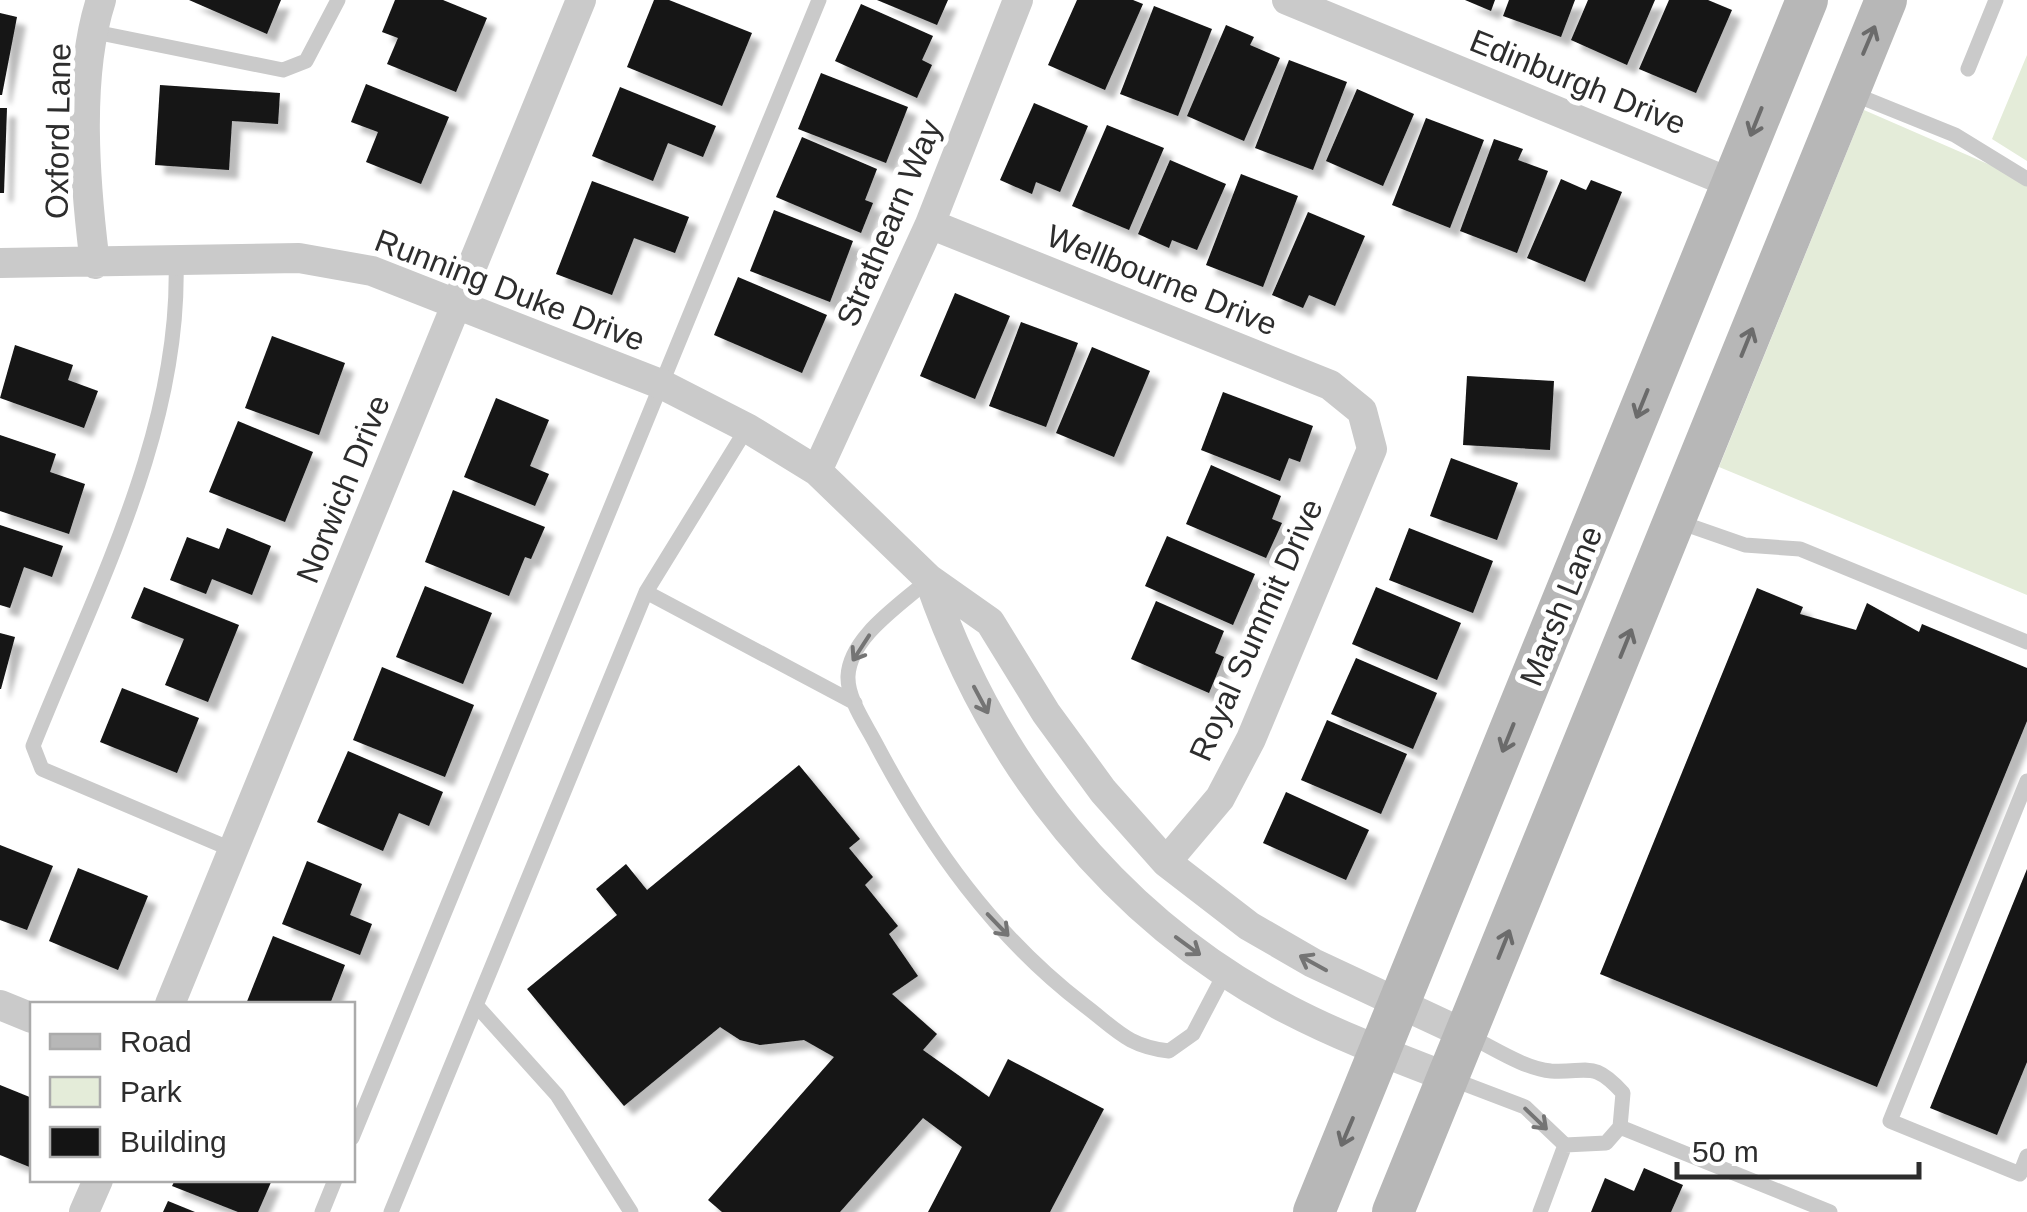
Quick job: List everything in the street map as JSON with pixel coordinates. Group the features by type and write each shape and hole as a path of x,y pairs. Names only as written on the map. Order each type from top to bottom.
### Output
{"main road":[{"name":"Marsh Lane","path":"1314,1212 1807,0"},
{"path":"1393,1212 1886,0"}],"street":[{"name":"Oxford Lane","path":"95,264 86,190 95,32 102,0"},
{"name":"Norwich Drive","path":"171,1002 581,0"},
{"name":"Strathearn Way","path":"817,470 930,224 1018,0"},
{"name":"Edinburgh Drive","path":"1287,0 1731,184"},
{"name":"Wellbourne Drive","path":"930,224 1330,385 1362,412"},
{"name":"Running Duke Drive","path":"0,263 299,258 372,271 663,386 746,428 817,470 928,579 990,622 1046,713 1104,792 1166,862 1249,926 1312,964 1467,1035"},
{"name":"Royal Summit Drive","path":"1166,862 1220,798 1251,739 1372,449 1362,412"},
{"name":"Running Duke Drive","path":"928,579 950,643 1010,754 1062,826 1114,885 1225,973 1287,1009 1450,1078"},
{"path":"0,1005 30,1017"},
{"path":"84,1212 97,1182"}],"lane":[{"path":"95,32 283,70 306,61 338,0"},
{"path":"355,1131 819,0"},
{"path":"1968,69 1996,0"},
{"path":"1848,92 1955,135 2027,178"},
{"path":"176,262 174,350 162,402 134,489 33,746 42,769 233,850"},
{"path":"390,1212 646,592 746,428"},
{"path":"1675,520 1745,545 1800,549 2027,642"},
{"path":"928,579 853,654 847,679 904,797 948,866 985,912 1047,976 1139,1047 1169,1051 1192,1034 1225,973"},
{"path":"646,592 855,702"},
{"path":"2027,781 1890,1122 2023,1175 2027,1156"},
{"path":"476,1005 557,1095 631,1212"},
{"path":"1450,1078 1524,1107 1565,1146 1606,1143 1620,1127 1623,1093 1606,1074 1581,1066 1550,1071 1467,1035"},
{"path":"1620,1127 1830,1212"},
{"path":"1540,1212 1565,1146"},
{"path":"322,1212 335,1182"}],"green space":[{"path":"2027,55 2027,161 1992,139"},
{"path":"1864,110 2027,181 2027,595 1719,467"}],"building":[{"path":"189,0 281,0 267,34"},
{"path":"395,0 443,0 487,18 456,92 387,64 398,38 382,32"},
{"path":"654,0 669,0 752,33 722,106 627,67"},
{"path":"877,0 948,0 937,25"},
{"path":"1077,0 1133,0 1143,4 1105,90 1048,65"},
{"path":"1465,0 1495,0 1491,11"},
{"path":"1509,0 1575,0 1561,37 1503,16"},
{"path":"1588,0 1655,0 1627,65 1571,40"},
{"path":"1669,0 1708,0 1732,10 1696,93 1639,69"},
{"path":"861,4 933,36 922,60 932,65 917,98 835,61"},
{"path":"1154,6 1212,29 1178,116 1120,94"},
{"path":"0,13 17,17 2,95 0,95"},
{"path":"1226,25 1254,37 1250,45 1280,58 1244,141 1187,116"},
{"path":"1289,60 1347,82 1313,170 1255,148"},
{"path":"821,73 908,107 886,163 798,129"},
{"path":"366,84 449,117 421,184 366,162 378,132 351,122"},
{"path":"160,85 280,93 278,124 232,121 229,170 155,165"},
{"path":"620,87 716,126 703,157 668,143 653,181 592,156"},
{"path":"1357,89 1414,114 1383,186 1326,161"},
{"path":"1034,103 1088,126 1060,192 1036,182 1032,194 1000,180"},
{"path":"0,108 7,108 4,193 0,193"},
{"path":"1426,118 1484,140 1450,228 1392,205"},
{"path":"1107,125 1164,148 1129,230 1072,206"},
{"path":"802,137 877,169 865,200 873,203 861,233 776,197"},
{"path":"1494,139 1523,149 1518,160 1548,171 1517,253 1460,231"},
{"path":"1170,160 1226,184 1197,250 1172,240 1169,248 1138,234"},
{"path":"1241,174 1298,196 1263,287 1206,265"},
{"path":"1561,179 1586,190 1591,180 1622,192 1585,282 1527,258"},
{"path":"592,181 689,217 675,253 634,238 612,295 556,274"},
{"path":"774,210 853,241 830,302 750,271"},
{"path":"1308,212 1365,236 1335,306 1309,295 1303,308 1272,295"},
{"path":"738,277 827,315 802,373 714,335"},
{"path":"955,293 1010,316 975,399 920,376"},
{"path":"1021,322 1078,343 1046,427 989,406"},
{"path":"272,336 345,363 319,435 245,408"},
{"path":"15,345 73,365 68,380 98,391 84,428 0,398"},
{"path":"1092,347 1150,371 1114,457 1056,433"},
{"path":"1467,376 1554,381 1550,450 1463,445"},
{"path":"1223,392 1313,426 1300,462 1289,458 1280,481 1201,450"},
{"path":"496,398 549,420 530,466 549,474 535,506 464,477"},
{"path":"238,421 313,452 285,522 209,492"},
{"path":"0,435 56,454 50,472 85,484 69,534 0,511"},
{"path":"1451,458 1518,483 1497,540 1430,516"},
{"path":"1211,465 1281,496 1272,519 1282,523 1266,558 1186,524"},
{"path":"453,490 545,527 531,559 525,557 509,596 425,562"},
{"path":"0,525 63,546 52,577 24,567 10,608 0,605"},
{"path":"227,528 271,546 252,595 212,579 206,594 170,580 187,537 219,549"},
{"path":"1409,528 1493,561 1473,613 1389,580"},
{"path":"1167,536 1255,574 1233,625 1145,586"},
{"path":"425,586 492,613 463,684 396,657"},
{"path":"144,587 239,625 208,702 165,685 184,639 131,618"},
{"path":"1376,587 1461,623 1437,680 1352,644"},
{"path":"1757,588 1803,607 1800,614 1856,630 1867,603 1919,632 1922,624 2027,668 2027,721 1877,1087 1600,974"},
{"path":"1156,601 1224,631 1215,653 1224,657 1209,693 1131,659"},
{"path":"0,633 15,637 1,689 0,689"},
{"path":"1356,658 1437,693 1413,749 1331,714"},
{"path":"382,667 474,705 445,777 353,740"},
{"path":"122,688 199,718 177,773 100,742"},
{"path":"1327,720 1407,754 1381,814 1301,780"},
{"path":"348,751 443,792 429,826 399,813 383,851 317,822"},
{"path":"799,765 860,839 849,848 873,877 865,885 898,926 889,934 918,976 892,994 937,1034 923,1050 989,1097 1008,1059 1104,1109 1050,1212 928,1212 962,1147 923,1118 840,1212 722,1212 708,1200 834,1057 804,1040 760,1045 740,1040 720,1027 624,1106 527,989 617,915 596,889 626,864 647,890"},
{"path":"1286,792 1369,830 1346,880 1263,843"},
{"path":"0,845 53,866 27,930 0,920"},
{"path":"307,861 362,884 350,915 372,924 360,955 282,924"},
{"path":"78,868 148,896 118,970 49,941"},
{"path":"2027,869 2027,1062 1997,1135 1930,1108"},
{"path":"273,936 345,965 331,1002 247,1002"},
{"path":"0,1085 30,1097 30,1167 0,1155"},
{"path":"1644,1168 1683,1185 1671,1212 1591,1212 1605,1178 1634,1191"},
{"path":"174,1182 271,1182 258,1212 238,1212 172,1186"},
{"path":"168,1201 195,1212 163,1212"}]}
